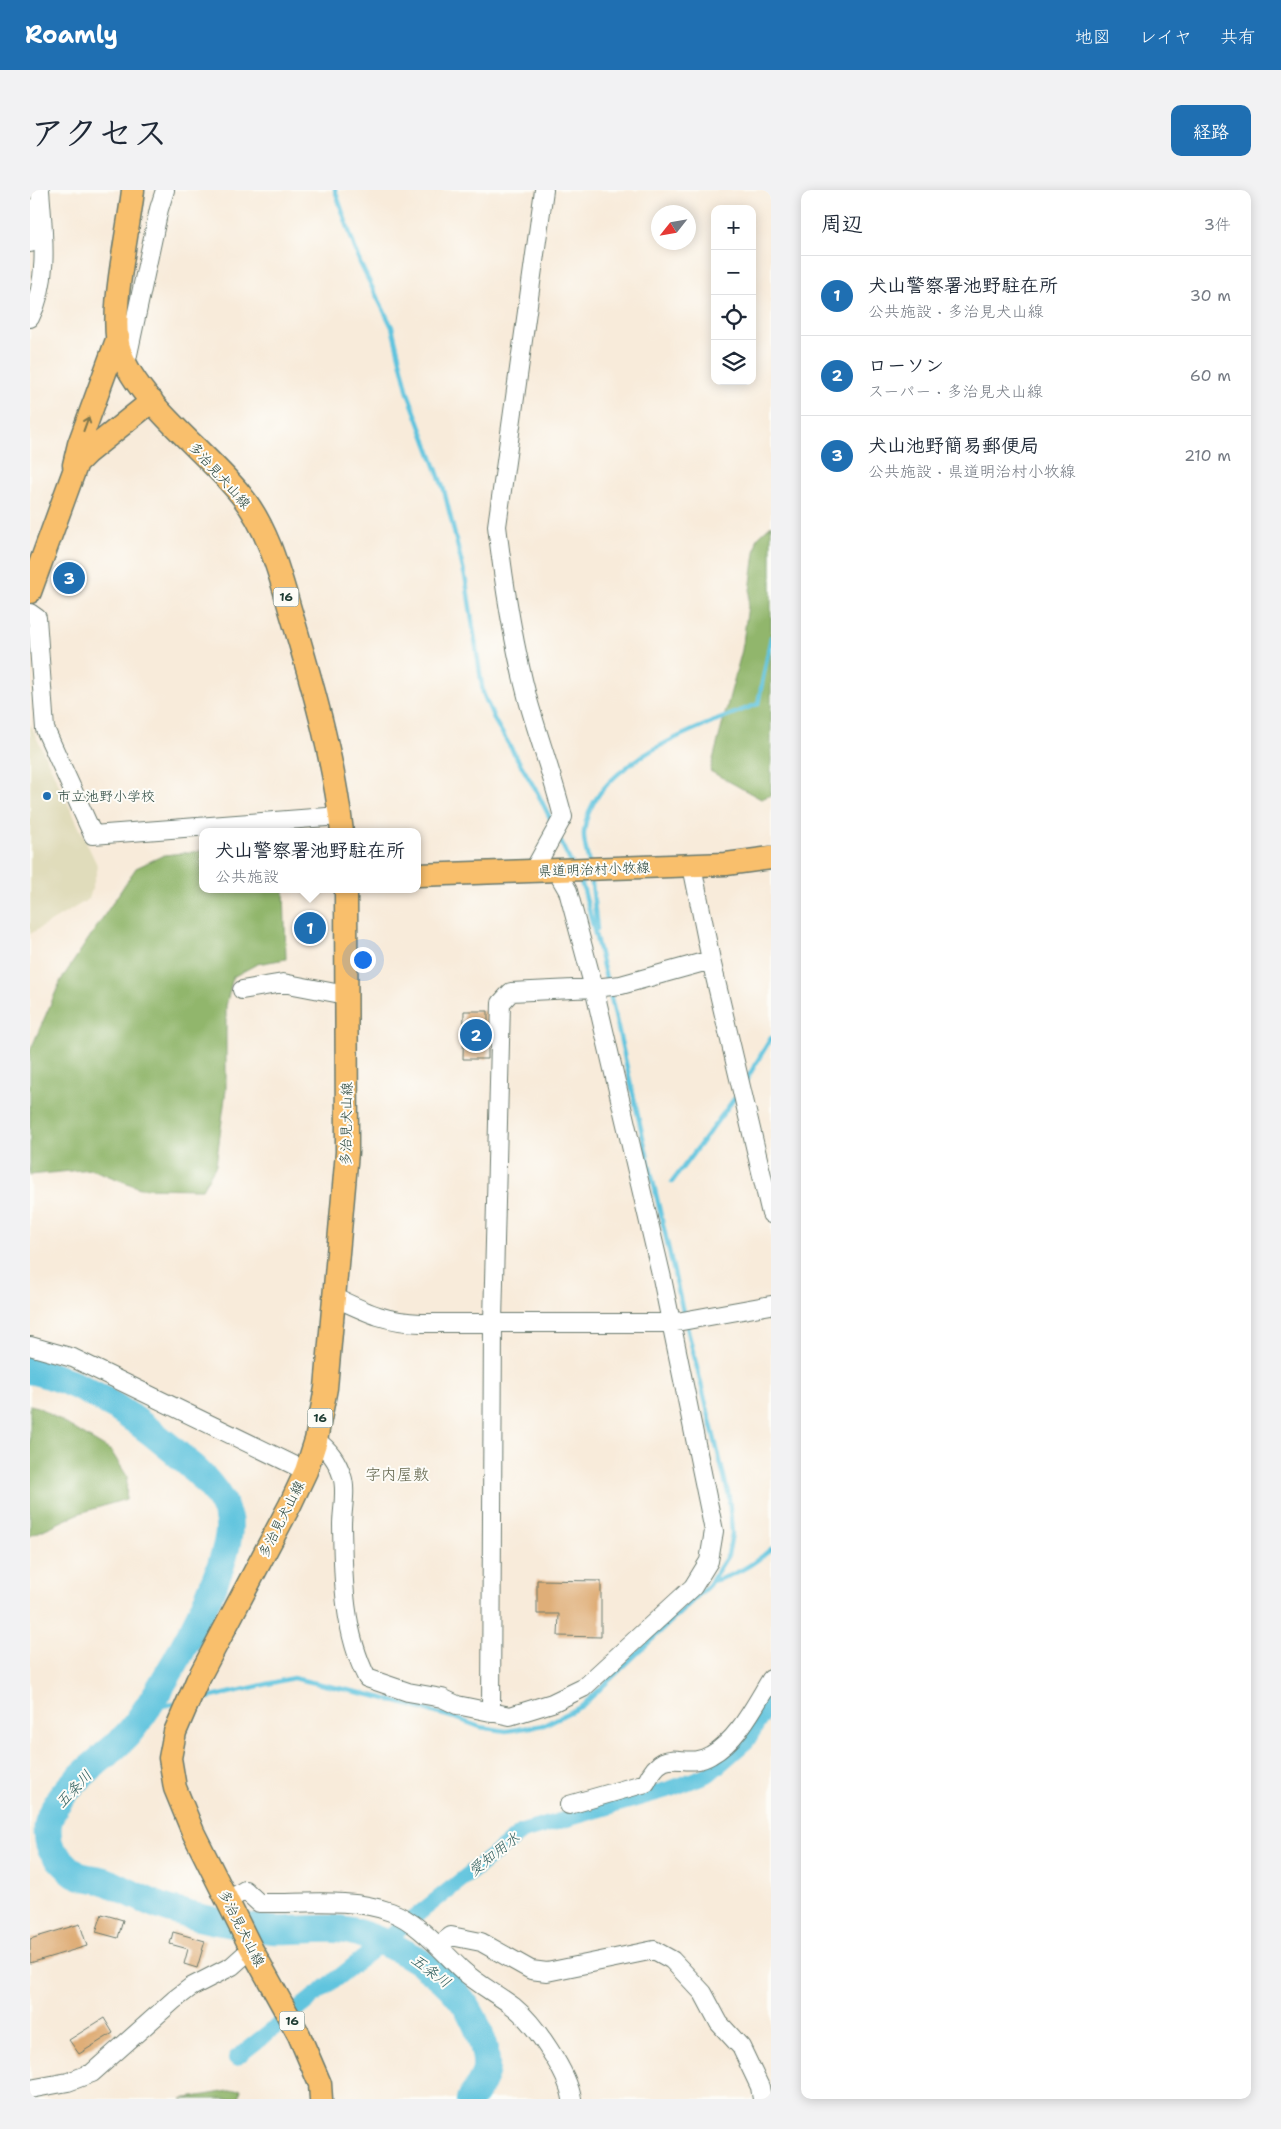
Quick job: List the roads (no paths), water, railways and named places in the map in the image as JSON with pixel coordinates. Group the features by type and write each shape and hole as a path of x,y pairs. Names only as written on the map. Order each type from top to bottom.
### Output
{"main road":[{"name":"多治見犬山線","path":"132,190 117,311 118,337 126,364 152,401 241,494 259,520 274,555 319,710 331,757 341,824"},
{"path":"30,592 73,470 79,444 118,337"},
{"path":"73,470 87,453 152,401"},
{"name":"県道明治村小牧線","path":"421,875 692,866 771,858"},
{"name":"多治見犬山線","path":"321,2099 320,2084 300,2035 251,1949 193,1832 174,1788 170,1758 175,1732 197,1681 306,1471 316,1440 326,1388 347,1152 346,893"}],"street":[{"path":"30,243 35,190"},
{"path":"30,318 39,292 44,259 40,190"},
{"path":"126,364 159,208 165,190"},
{"path":"533,872 563,817 528,700 517,654 503,577 497,526 544,190"},
{"path":"30,613 37,618 45,729 93,835 199,830"},
{"path":"251,828 341,824"},
{"path":"692,866 711,960 771,1214"},
{"path":"316,1440 334,1456 343,1478 342,1571 347,1614 357,1658 367,1678 408,1692 442,1698 457,1705 510,1716 552,1703 583,1688 693,1587 709,1561 714,1531 673,1322 596,988 568,891 559,870"},
{"path":"491,1713 493,1322 501,1002 511,992 596,988 618,985 711,960"},
{"path":"242,990 283,983 346,995"},
{"path":"334,1297 379,1317 396,1322 673,1322 771,1305"},
{"path":"30,1346 73,1358 306,1471"},
{"path":"569,1805 646,1783 653,1768 661,1761 702,1760 713,1754 733,1736 771,1680"},
{"path":"228,1902 245,1890 259,1903 334,1903 370,1907 392,1912 431,1938 463,1971 516,2009 552,2053 570,2088 572,2099"},
{"path":"438,1946 451,1936 481,1942 530,1970 547,1972 654,1950 672,1960 703,1993 719,2023 741,2047 760,2088 762,2099"},
{"path":"30,2089 68,2082 92,2073 184,1992 232,1966 251,1949"}],"waterway":[{"path":"335,190 360,263 392,327 408,393 444,490 466,581 483,693 495,721 537,792 553,824"},
{"path":"589,863 584,832 591,807 606,786 627,767 653,750 708,723 758,704 771,637"},
{"path":"558,836 571,863"},
{"path":"591,875 597,929"},
{"path":"578,876 584,890 607,982"},
{"path":"609,989 684,1316"},
{"path":"745,1082 771,1038"},
{"path":"672,1182 737,1095"},
{"path":"199,1700 293,1678 375,1696 455,1718 480,1727 506,1731 544,1725 582,1706 709,1585 728,1555 732,1533 729,1497 686,1323"},
{"name":"五条川","path":"30,1370 49,1375 87,1391 123,1412 157,1436 213,1488 228,1518 228,1538 221,1565 209,1596 175,1663 157,1693 127,1735 70,1787 52,1811 48,1824 48,1840 52,1850 79,1876 105,1881 149,1902 181,1913 229,1924 273,1930 348,1930 378,1940 416,1959 449,1985 473,2018 481,2038 486,2056 486,2071 481,2084 470,2099"},
{"path":"712,1581 744,1569 771,1549"},
{"name":"愛知用水","path":"236,2058 522,1832 670,1789 709,1774 747,1741 771,1701"},
{"path":"145,1709 173,1704"}],"place":[{"name":"犬山池野簡易郵便局","path":"69,578"},
{"name":"市立池野小学校","path":"47,796"},
{"name":"犬山警察署池野駐在所","path":"310,928"},
{"name":"ローソン","path":"476,1035"}],"district":[{"name":"字内屋敷","path":"397,1474"}]}
